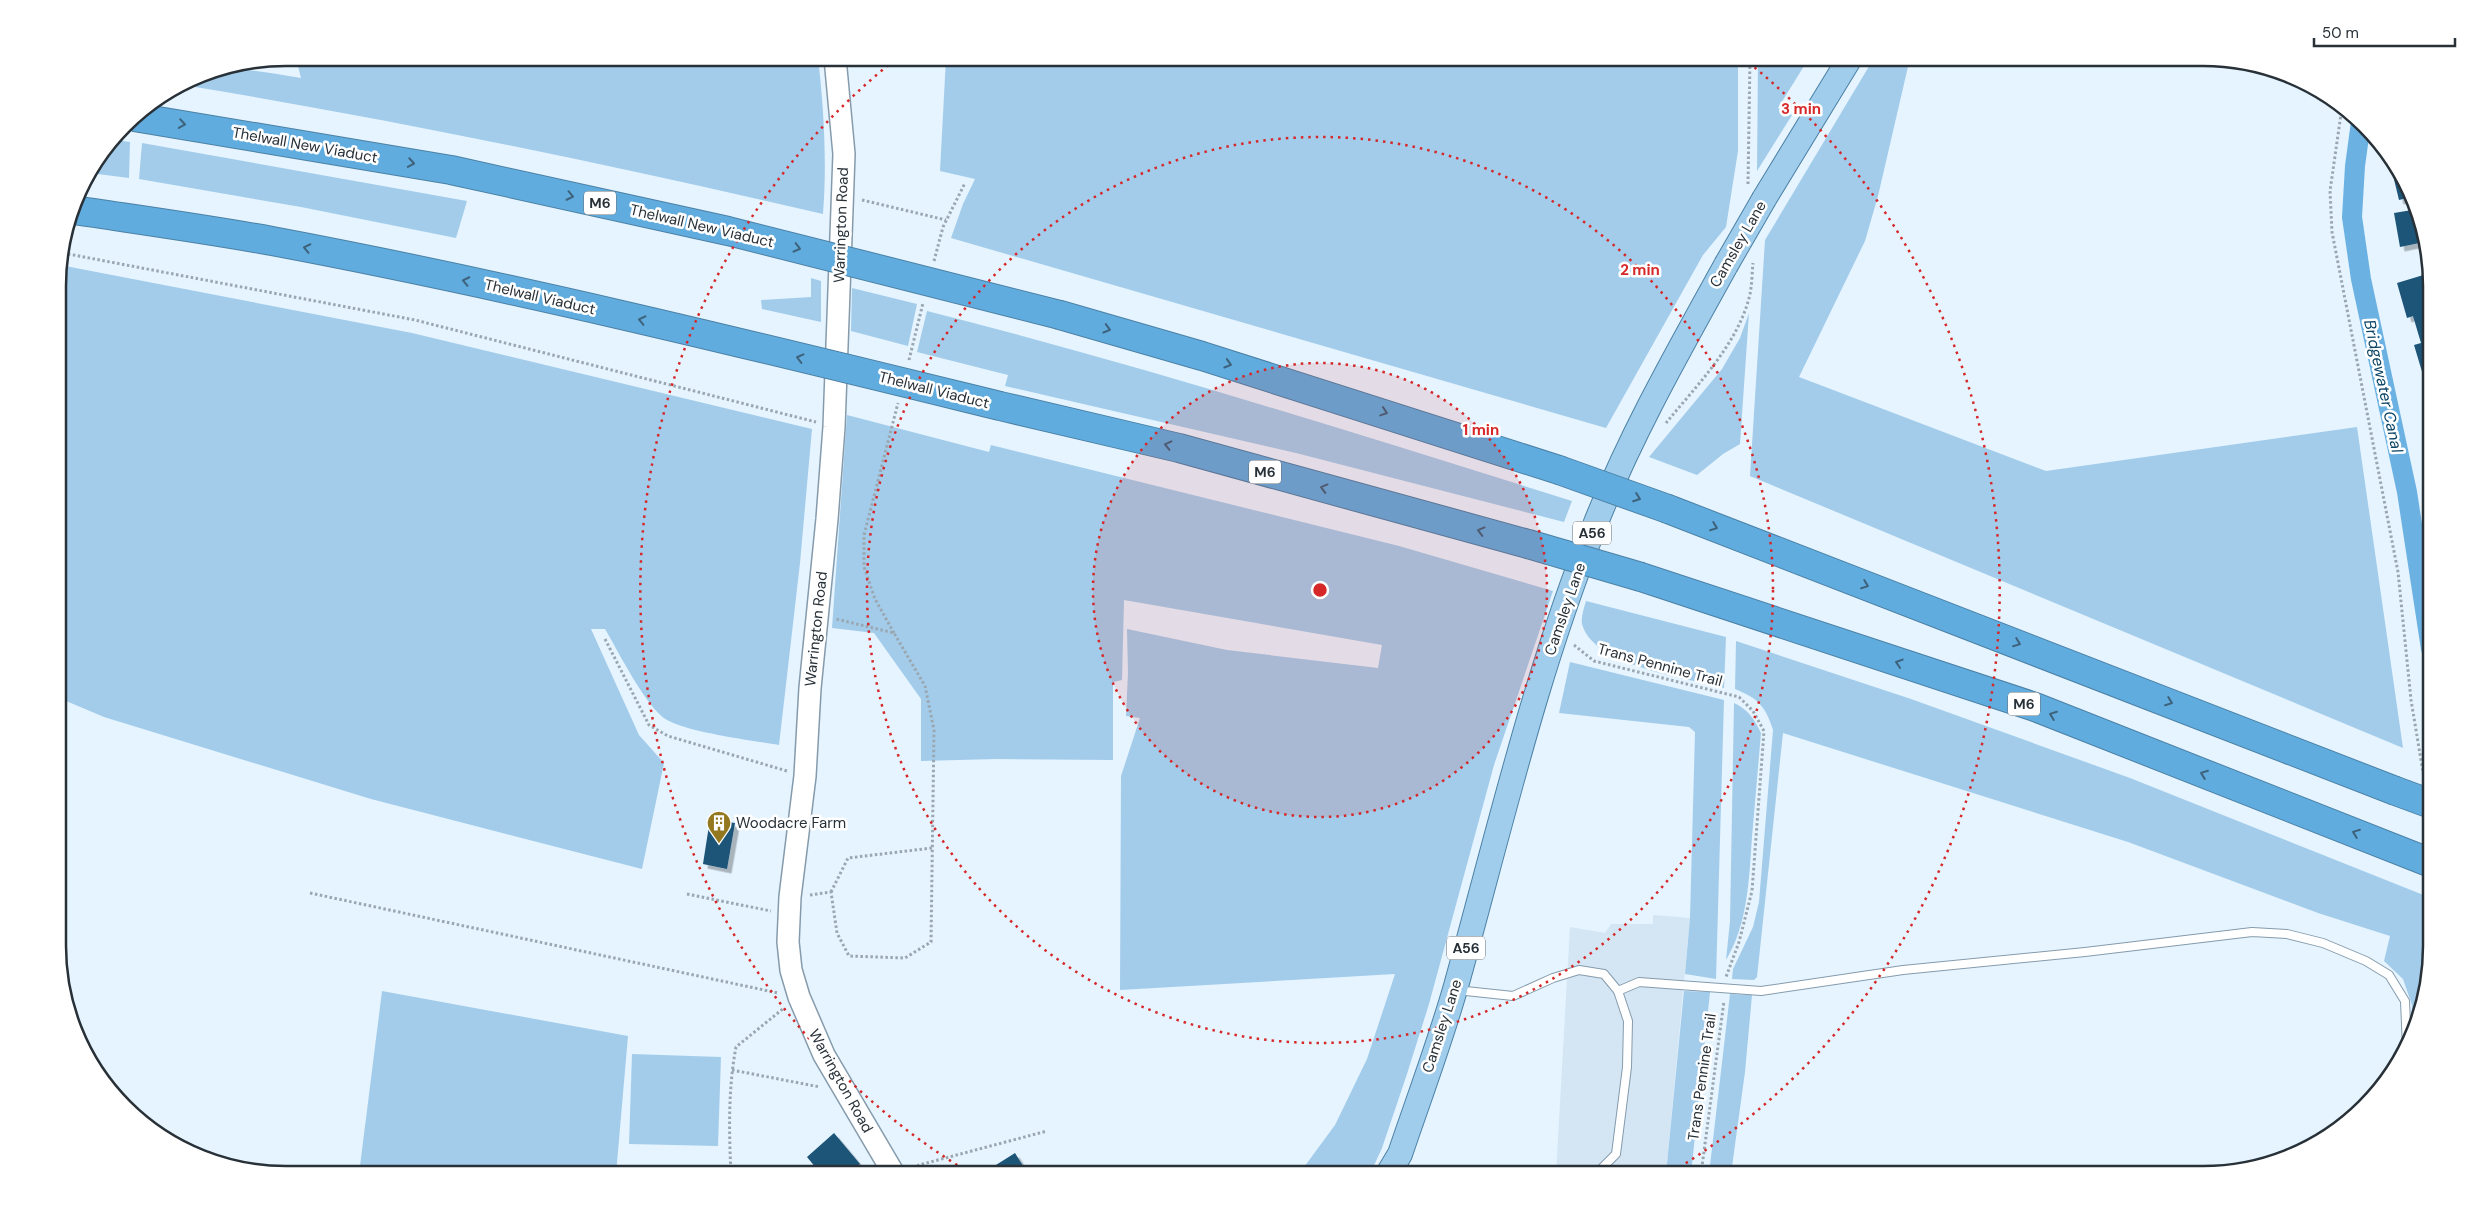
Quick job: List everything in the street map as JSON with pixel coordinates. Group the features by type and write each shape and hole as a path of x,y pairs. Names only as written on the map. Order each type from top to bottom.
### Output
{"highway":[{"name":"Thelwall New Viaduct","path":"144,119 263,137 461,172 728,231 1060,315 1239,367 1559,470 1668,509 2393,790 2423,792"},
{"name":"Thelwall Viaduct","path":"80,211 271,241 502,288 1179,448 1528,544 1641,577 2035,707 2423,860"}],"main road":[{"name":"Camsley Lane","path":"1393,1166 1400,1154 1454,990 1540,683 1569,593 1595,525 1633,437 1726,265 1756,192 1844,66"}],"street":[{"name":"Warrington Road","path":"836,66 844,154 834,427 810,688 804,776 789,906 788,942 791,970 798,998 824,1055 842,1087 899,1166"}],"lane":[{"path":"1618,991 1639,982 1761,991 1904,970 2085,952 2252,932 2287,934 2323,942 2366,961 2389,975 2405,1002 2406,1029"},
{"path":"1454,990 1513,996 1553,978 1580,970 1604,974 1618,991 1628,1021 1627,1067 1616,1154 1604,1166"}],"path":[{"path":"1750,66 1756,192"},
{"path":"2341,115 2330,191 2332,232 2398,572 2411,700 2423,765"},
{"path":"933,266 946,220 965,183"},
{"path":"843,196 946,220"},
{"path":"69,253 415,320 834,427"},
{"path":"1661,430 1724,349 1742,318 1750,294 1753,262"},
{"path":"908,362 926,294"},
{"path":"898,400 864,535 864,567 875,599 925,686 934,730 931,942 905,958 849,956 837,933 831,892 848,858 932,848"},
{"path":"818,614 894,633"},
{"name":"Trans Pennine Trail","path":"1571,638 1576,648 1594,661 1739,697 1752,711 1764,731 1752,891 1739,942 1726,976 1702,1166"},
{"path":"605,639 649,725 668,736 804,776"},
{"path":"687,894 789,906 831,892"},
{"path":"310,893 798,998"},
{"path":"731,1166 729,1129 732,1068 736,1047 798,998"},
{"path":"732,1068 816,1086 842,1087"},
{"path":"916,1166 1046,1131"}],"shaded area":[{"path":"298,66 819,66 824,136 823,214 504,144 344,113 194,87 242,70 301,78"},
{"path":"946,66 1738,66 1738,151 1726,227 1703,255 1606,428 951,238 963,204 975,179 940,171"},
{"path":"1758,66 1804,66 1778,108 1792,115 1757,171"},
{"path":"1869,66 1908,66 1878,196 1865,241 1799,377 2046,471 2357,427 2403,748 1750,476 1765,240"},
{"path":"121,141 130,142 129,178 97,174"},
{"path":"142,143 467,201 456,238 301,207 139,179"},
{"path":"67,266 412,333 812,429 800,563 779,745 691,729 667,720 659,714 642,692 605,629 591,629 639,735 664,763 642,869 371,799 104,717 66,701"},
{"path":"811,278 821,281 821,322 762,309 761,300 811,297"},
{"path":"852,288 917,304 908,346 851,331"},
{"path":"927,311 1089,354 1331,426 1572,501 1564,522 1296,453 1005,386 1008,375 917,352"},
{"path":"1749,313 1740,444 1723,454 1697,475 1649,457 1722,369 1740,338"},
{"path":"847,415 989,452 991,445 1399,546 1553,591 1494,765 1429,1004 1382,1148 1374,1166 1305,1166 1335,1125 1367,1059 1395,974 1120,990 1121,776 1140,718 1126,716 1128,673 1127,629 1227,650 1378,668 1382,645 1124,600 1122,680 1113,682 1113,760 996,759 921,761 921,699 874,633 832,628"},
{"path":"1586,601 1726,637 1724,688 1643,668 1622,660 1604,650 1590,638 1582,624 1582,615"},
{"path":"1736,641 1911,699 2130,778 2423,895 2421,975 2412,1015 2412,1005 2403,979 2384,961 2390,936 2318,913 2128,842 1783,733 1757,977 1754,980 1732,979 1733,969 1753,927 1759,902 1773,730 1760,704 1750,696 1735,689"},
{"path":"1570,662 1724,700 1716,979 1685,974 1690,918 1695,732 1689,727 1559,713"},
{"path":"1734,703 1750,715 1761,733 1746,901 1739,932 1726,960 1730,921"},
{"path":"1653,915 1690,918 1667,1166 1556,1166 1570,927 1605,933 1611,924 1653,924"},
{"path":"382,991 628,1036 617,1166 360,1166"},
{"path":"1684,991 1710,992 1692,1166 1667,1166"},
{"path":"1730,994 1752,995 1745,1072 1732,1166 1710,1166"},
{"path":"632,1054 721,1057 718,1146 629,1144"}],"building":[{"path":"2393,177 2404,199 2399,200"},
{"path":"2409,210 2419,243 2400,247 2394,213"},
{"path":"2422,275 2423,375 2414,345 2421,343 2413,316 2407,318 2397,283"},
{"name":"Woodacre Farm","path":"710,819 735,823 727,869 703,864"},
{"path":"834,1133 860,1164 858,1166 814,1166 807,1157"},
{"path":"1015,1153 1023,1166 994,1166"}],"waterway":[{"name":"Bridgewater Canal","path":"2360,133 2355,166 2352,217 2361,279 2407,492 2423,597"}],"place":[{"name":"Woodacre Farm","path":"719,844"}]}
